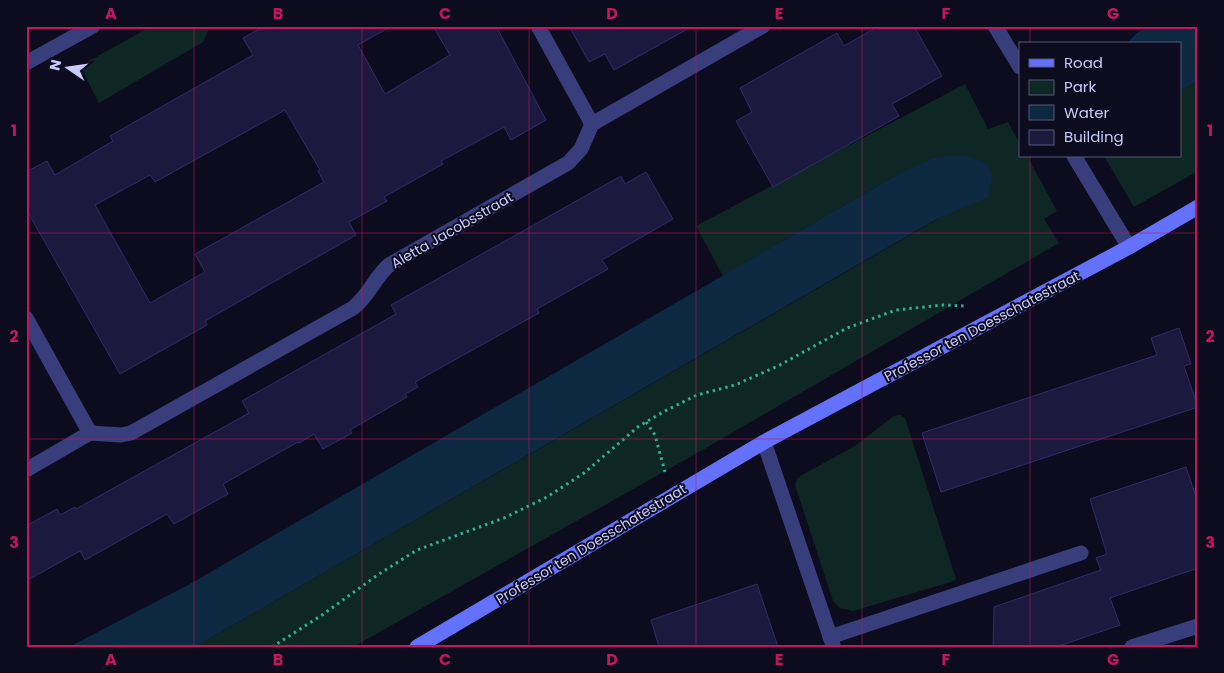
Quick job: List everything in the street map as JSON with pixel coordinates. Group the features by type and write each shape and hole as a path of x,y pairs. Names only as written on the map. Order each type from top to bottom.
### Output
{"street":[{"path":"26,63 94,26"},
{"path":"538,26 592,124 763,26"},
{"path":"995,26 1019,65"},
{"name":"Aletta Jacobsstraat","path":"90,433 121,435 131,433 353,308 363,300 379,274 389,265 568,163 581,150 592,124"},
{"path":"1075,158 1129,247"},
{"name":"Professor ten Doesschatestraat","path":"417,647 764,442 1129,247 1198,206"},
{"path":"26,318 90,433 26,470"},
{"path":"764,442 831,642 1081,553"},
{"path":"1132,647 1152,644 1198,626"}],"path":[{"path":"272,647 417,550 504,518 547,497 584,473 639,426 697,395 735,385 778,366 847,328 896,310 943,305 1012,309"},
{"path":"646,422 655,435 670,497"}],"green space":[{"path":"152,26 210,26 203,42 99,103 80,66"},
{"path":"1198,81 1198,171 1134,207 1105,158 1182,158 1182,90"},
{"path":"965,84 988,129 1008,122 1019,142 1019,158 1028,158 1057,211 1044,219 1059,243 706,448 353,647 195,647 945,215 895,176 723,276 696,226"},
{"path":"900,415 905,418 956,579 853,611 840,608 833,601 795,485 797,479 802,475 855,446 894,416"}],"water":[{"path":"1149,26 1198,26 1198,81 1182,90 1182,42 1128,42 1137,33"},
{"path":"947,156 968,156 988,164 992,177 988,197 937,219 195,647 69,647 188,585 895,176 932,159"}],"building":[{"path":"265,26 392,26 358,45 385,94 450,55 433,26 496,26 546,120 511,140 504,127 441,161 443,164 384,197 387,201 349,222 356,235 205,321 207,325 120,374 26,209 26,172 47,161 55,175 113,141 110,136 253,55 243,38","holes":["285,110 320,170 318,171 324,182 195,254 205,272 150,303 95,205 150,175 155,182"]},
{"path":"569,26 693,26 614,70 605,54 589,62"},
{"path":"879,26 914,26 942,76 892,104 899,116 773,187 736,121 752,112 740,88 837,33 844,46"},
{"path":"646,172 673,219 602,260 608,269 537,309 539,313 415,382 418,387 405,394 407,397 350,430 352,433 323,449 314,434 223,484 228,494 174,524 167,514 85,560 80,551 26,581 26,526 57,509 60,515 75,507 76,509 249,413 242,401 396,314 391,305 621,176 625,184"},
{"path":"1179,328 1191,364 1184,366 1198,407 941,492 922,433 1157,355 1151,338"},
{"path":"1186,467 1198,503 1198,568 1110,598 1120,625 1056,647 993,647 994,607 1101,570 1096,558 1107,554 1090,499"},
{"path":"757,584 778,647 659,647 651,620"}]}
